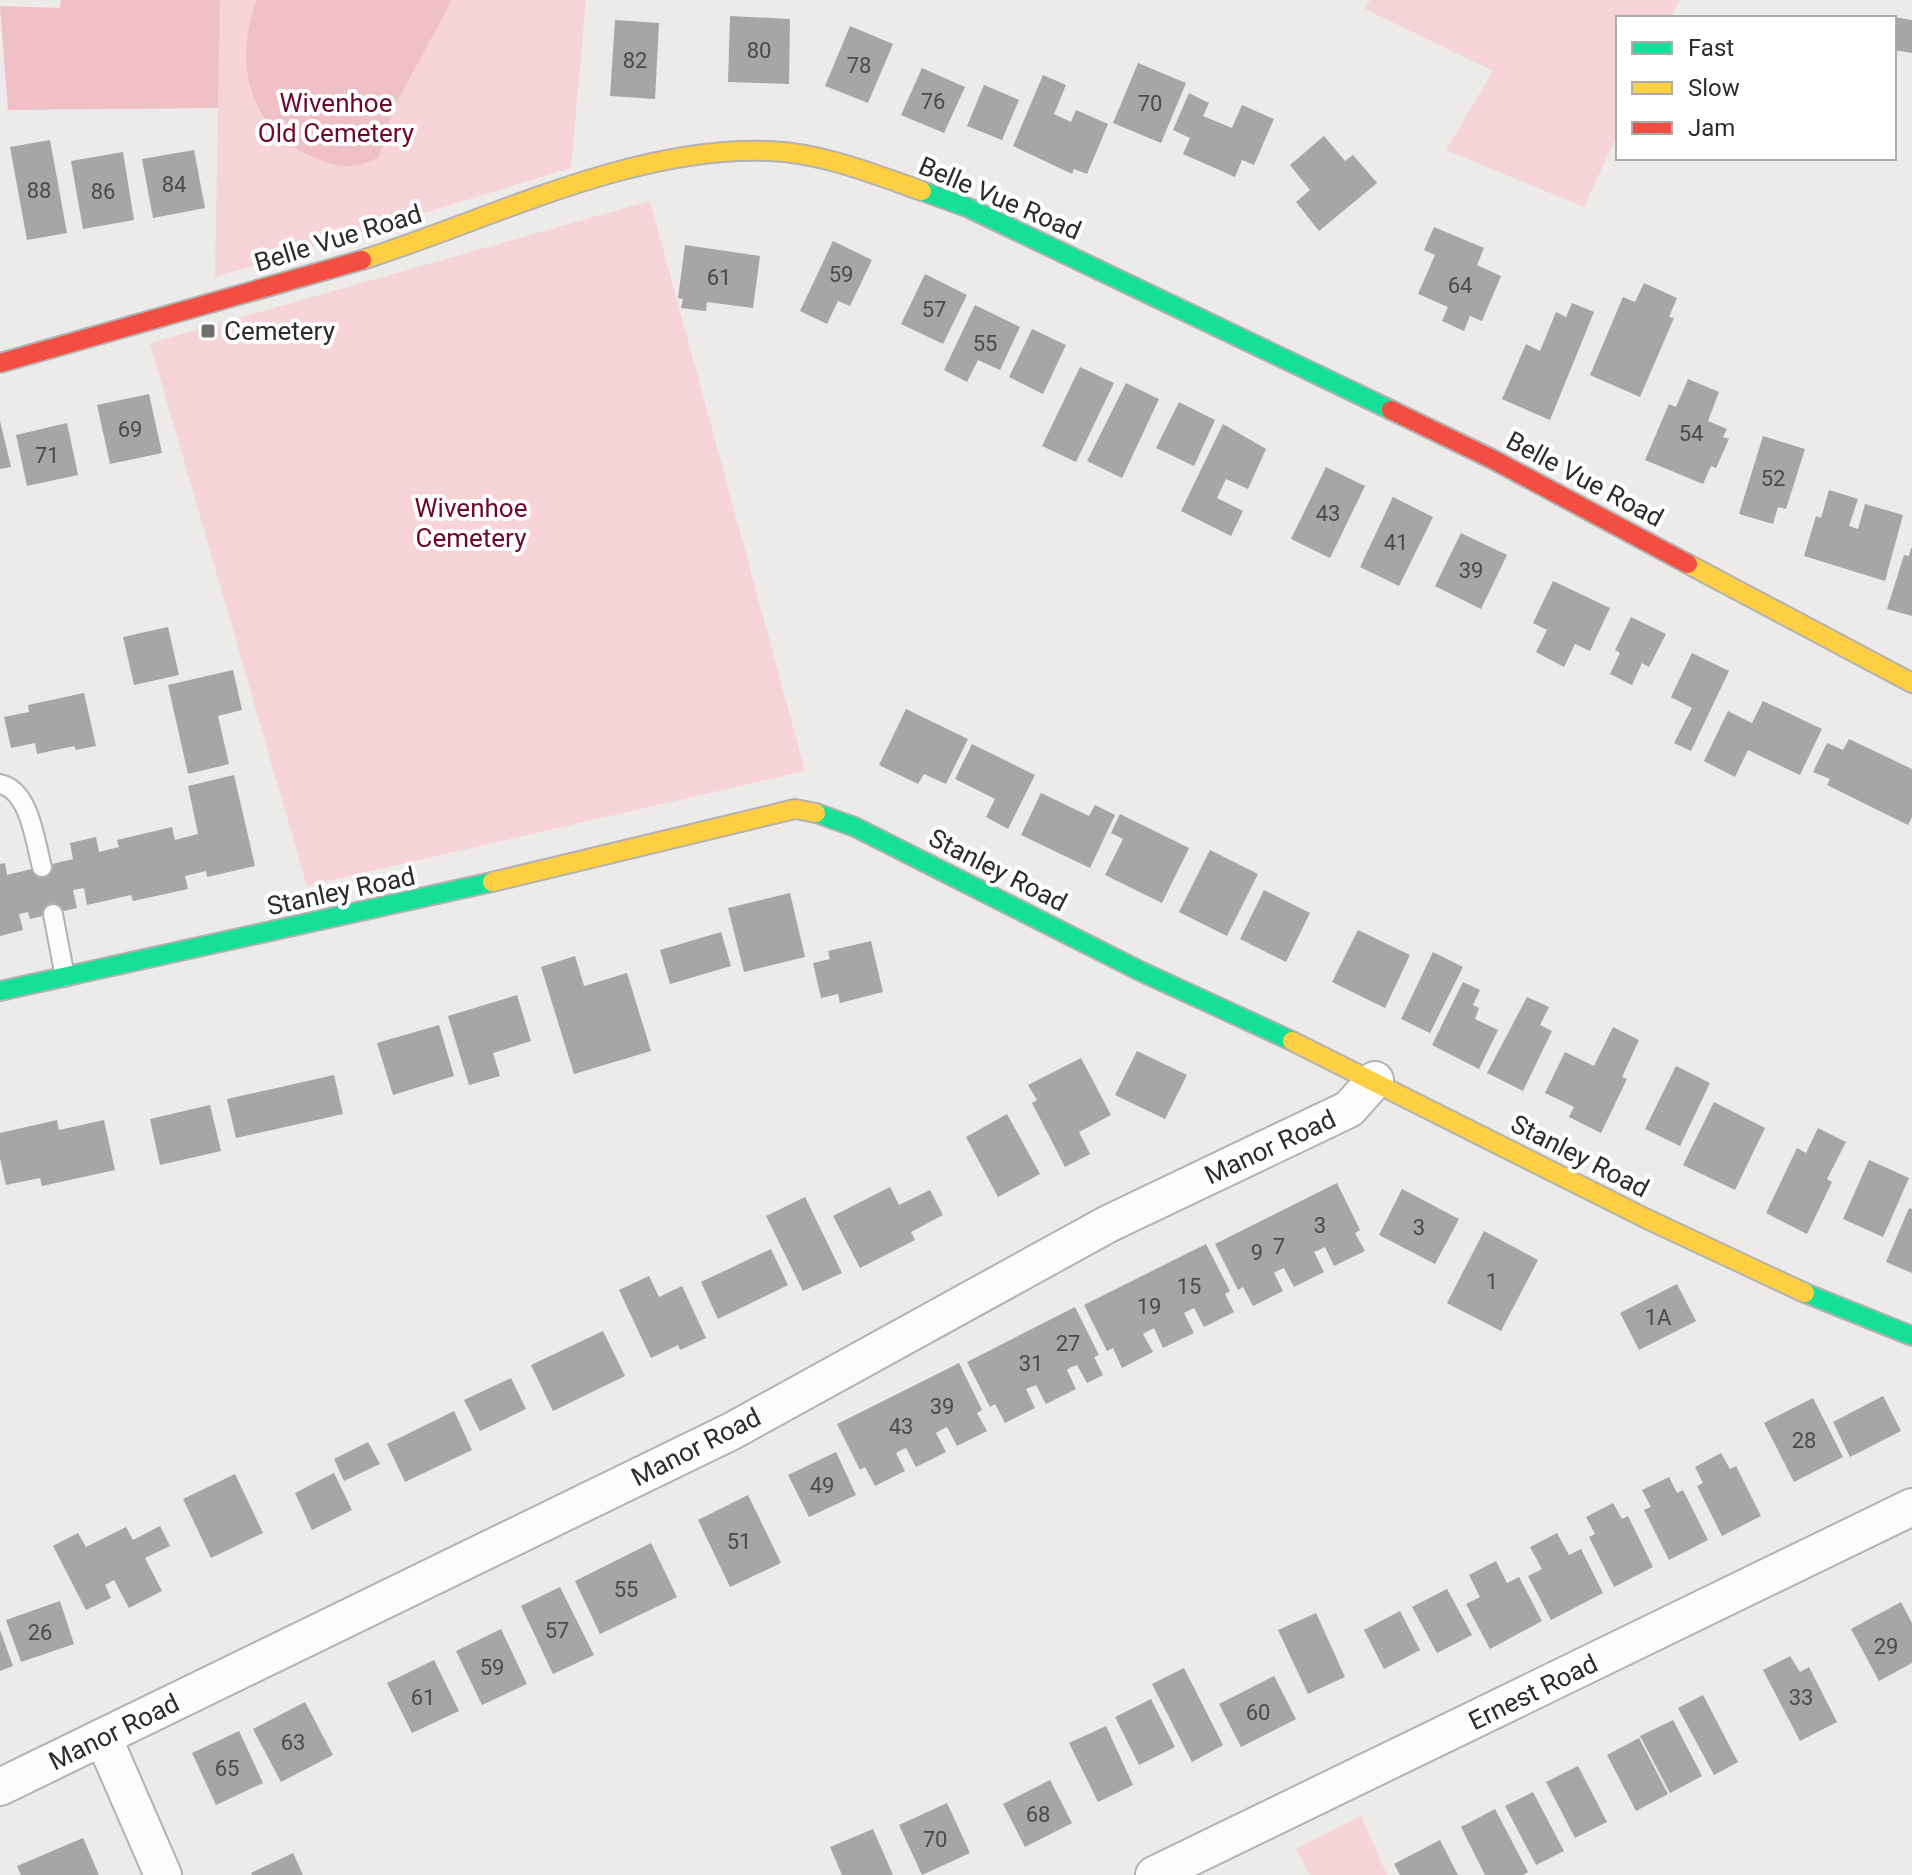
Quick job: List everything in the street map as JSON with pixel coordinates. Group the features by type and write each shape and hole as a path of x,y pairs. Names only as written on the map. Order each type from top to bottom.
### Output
{"street":[{"name":"Belle Vue Road","path":"0,363 403,247 607,177 681,160 772,151 892,181 969,208 1494,460 1912,683"},
{"name":"Stanley Road","path":"0,991 411,903 795,809 819,813 855,827 1140,971 1375,1080 1661,1225 1800,1291 1912,1336"},
{"name":"Manor Road","path":"0,1787 732,1431 1108,1224 1349,1109 1375,1080"},
{"name":"Ernest Road","path":"1154,1875 1912,1507"},
{"path":"103,1737 163,1875"}],"lane":[{"path":"0,784 14,790 23,804 42,867"},
{"path":"53,914 65,977"}],"green space":[{"path":"61,0 220,0 218,108 8,110 0,6 60,8"},
{"name":"Wivenhoe Old Cemetery","path":"220,0 586,0 571,168 215,277"},
{"path":"257,0 452,0 394,107 379,157 352,166 327,163 308,155 271,127 259,109 247,68 246,45"},
{"path":"1370,0 1679,0 1672,16 1616,16 1616,137 1584,207 1446,150 1493,71 1365,9"},
{"name":"Wivenhoe Cemetery","path":"650,201 805,771 307,886 150,343"},
{"path":"1361,1816 1387,1875 1310,1875 1296,1849"}],"building":[{"path":"730,16 790,19 789,84 728,82"},
{"path":"1896,17 1912,20 1912,53 1896,50"},
{"path":"615,20 659,23 655,99 610,96"},
{"path":"850,26 893,44 868,103 825,86"},
{"path":"1138,63 1186,83 1161,143 1113,123"},
{"path":"922,68 965,87 944,133 901,115"},
{"path":"1043,75 1066,85 1054,114 1071,122 1076,110 1108,124 1087,174 1074,169 1072,174 1013,146"},
{"path":"984,85 1019,100 1002,140 967,126"},
{"path":"1189,93 1209,103 1203,116 1232,128 1242,105 1274,119 1254,165 1242,160 1235,177 1183,154 1190,138 1173,130"},
{"path":"1324,136 1345,161 1353,155 1377,183 1319,231 1296,202 1310,190 1290,165"},
{"path":"50,140 67,233 27,240 10,147"},
{"path":"194,150 205,208 153,218 142,159"},
{"path":"123,152 134,220 83,229 71,161"},
{"path":"1434,227 1484,248 1477,265 1501,276 1482,321 1470,316 1464,331 1442,321 1448,307 1418,294 1435,255 1424,250"},
{"path":"833,241 872,260 850,306 838,301 827,324 800,311"},
{"path":"685,245 760,256 753,308 707,302 706,311 681,308 683,299 678,298"},
{"path":"925,274 967,295 943,344 901,324"},
{"path":"1644,283 1677,298 1669,317 1674,318 1640,397 1590,375 1623,297 1635,302"},
{"path":"1572,303 1594,312 1550,420 1502,399 1526,344 1540,351 1556,312 1566,317"},
{"path":"975,305 1020,327 1000,370 978,360 967,382 944,370"},
{"path":"1032,329 1066,345 1043,394 1009,377"},
{"path":"1080,367 1114,383 1076,462 1042,446"},
{"path":"1688,379 1719,392 1708,421 1727,429 1723,437 1729,439 1716,468 1711,466 1703,484 1645,460 1669,404 1676,407"},
{"path":"1126,383 1159,399 1122,478 1087,461"},
{"path":"149,394 162,453 110,464 97,405"},
{"path":"1179,402 1215,420 1194,466 1156,448"},
{"path":"0,421 11,467 0,469"},
{"path":"67,423 78,475 27,486 16,435"},
{"path":"1223,424 1266,449 1248,489 1226,479 1217,498 1243,511 1231,536 1181,511"},
{"path":"1763,436 1805,449 1786,509 1778,507 1773,524 1739,514"},
{"path":"1326,467 1365,486 1330,558 1291,539"},
{"path":"1829,490 1858,499 1849,526 1858,529 1865,504 1903,515 1885,581 1804,556 1816,516 1821,518"},
{"path":"1393,497 1433,517 1399,586 1360,567"},
{"path":"1461,533 1507,555 1481,609 1435,586"},
{"path":"1911,548 1912,616 1887,609 1904,555 1909,556"},
{"path":"1553,581 1610,608 1590,651 1575,644 1564,667 1536,652 1547,630 1533,623"},
{"path":"1631,617 1666,634 1649,667 1642,663 1632,685 1610,674 1620,653 1615,650"},
{"path":"168,627 179,675 134,685 123,637"},
{"path":"1692,653 1729,671 1691,751 1674,743 1692,708 1671,697"},
{"path":"233,670 242,710 218,716 229,764 188,774 168,685"},
{"path":"84,693 96,746 76,750 74,746 37,754 35,743 11,748 4,717 29,712 28,705"},
{"path":"1763,701 1822,729 1800,775 1748,750 1735,777 1704,761 1728,711 1752,723"},
{"path":"906,709 968,739 946,784 924,774 918,784 879,765"},
{"path":"1849,739 1912,769 1912,817 1908,825 1827,785 1830,779 1813,772 1827,743 1843,750"},
{"path":"972,744 1035,775 1008,829 986,817 995,799 955,779"},
{"path":"234,775 255,866 207,877 206,871 185,876 188,889 133,901 131,895 87,905 84,888 73,890 77,908 30,919 28,912 19,914 23,930 0,936 0,864 5,863 7,875 73,859 70,843 96,837 99,852 119,847 117,840 172,827 175,840 198,834 188,786"},
{"path":"1041,793 1089,816 1095,805 1115,815 1090,868 1021,835"},
{"path":"1120,814 1189,848 1162,903 1105,875 1123,839 1111,833"},
{"path":"1210,850 1258,874 1227,936 1179,912"},
{"path":"1264,890 1310,913 1286,962 1240,939"},
{"path":"790,893 805,957 744,972 728,908"},
{"path":"1358,930 1410,955 1385,1008 1332,982"},
{"path":"721,932 731,966 670,984 660,950"},
{"path":"871,941 883,992 840,1003 838,994 821,998 813,963 830,959 828,951"},
{"path":"1433,952 1463,967 1430,1033 1401,1019"},
{"path":"575,956 584,986 627,973 651,1051 574,1074 541,967"},
{"path":"1463,982 1480,990 1473,1005 1479,1008 1475,1019 1498,1030 1479,1069 1432,1045"},
{"path":"517,995 531,1041 493,1053 500,1076 469,1085 448,1016"},
{"path":"1527,997 1549,1007 1540,1025 1552,1031 1523,1091 1487,1073"},
{"path":"439,1025 454,1076 393,1095 377,1043"},
{"path":"1613,1027 1639,1040 1622,1077 1627,1079 1601,1133 1569,1117 1574,1107 1545,1093 1565,1052 1594,1066"},
{"path":"1137,1051 1187,1075 1165,1119 1115,1095"},
{"path":"1081,1058 1111,1115 1079,1132 1090,1154 1065,1167 1032,1103 1037,1100 1028,1085"},
{"path":"1676,1066 1710,1083 1680,1146 1645,1129"},
{"path":"334,1075 343,1114 236,1138 227,1099"},
{"path":"1714,1102 1765,1128 1735,1190 1683,1165"},
{"path":"210,1105 221,1151 160,1165 150,1119"},
{"path":"1007,1114 1040,1174 998,1197 966,1137"},
{"path":"57,1120 59,1130 104,1120 115,1170 42,1186 40,1178 6,1185 0,1158 0,1133"},
{"path":"1818,1128 1846,1142 1827,1179 1832,1182 1807,1234 1766,1213 1797,1148 1806,1153"},
{"path":"1869,1160 1909,1178 1883,1237 1843,1219"},
{"path":"1337,1183 1360,1230 1355,1233 1365,1251 1334,1266 1325,1247 1314,1252 1324,1272 1294,1287 1284,1268 1279,1270 1274,1273 1283,1291 1253,1306 1243,1287 1238,1290 1215,1244"},
{"path":"890,1187 899,1205 930,1190 943,1215 911,1232 915,1240 860,1268 833,1216"},
{"path":"1402,1189 1459,1219 1435,1264 1379,1235"},
{"path":"805,1197 842,1273 803,1291 766,1216"},
{"path":"1909,1208 1912,1209 1912,1273 1886,1262"},
{"path":"1484,1231 1538,1260 1501,1331 1447,1303"},
{"path":"1206,1244 1230,1291 1225,1294 1234,1312 1204,1327 1194,1308 1184,1313 1194,1333 1163,1348 1154,1328 1148,1331 1143,1334 1153,1352 1122,1368 1113,1348 1107,1351 1084,1305"},
{"path":"771,1249 788,1285 718,1319 701,1282"},
{"path":"649,1276 659,1297 682,1286 706,1338 680,1350 678,1345 651,1358 619,1290"},
{"path":"1677,1284 1696,1321 1639,1350 1620,1313"},
{"path":"1075,1307 1099,1355 1094,1357 1103,1375 1087,1383 1077,1365 1071,1367 1067,1370 1076,1389 1046,1404 1036,1385 1026,1389 1035,1408 1005,1423 995,1404 990,1407 967,1362"},
{"path":"603,1331 625,1376 553,1411 531,1365"},
{"path":"959,1363 982,1410 977,1413 987,1431 957,1446 947,1427 936,1433 946,1452 916,1467 906,1448 901,1450 896,1453 905,1471 875,1486 865,1467 860,1470 837,1424"},
{"path":"511,1378 526,1409 480,1431 464,1400"},
{"path":"1883,1396 1901,1431 1850,1457 1833,1422"},
{"path":"1813,1398 1843,1457 1794,1482 1764,1423"},
{"path":"454,1411 472,1450 405,1482 387,1444"},
{"path":"368,1442 380,1464 344,1481 334,1459"},
{"path":"836,1452 856,1495 809,1517 788,1475"},
{"path":"1721,1453 1730,1469 1736,1466 1761,1516 1722,1536 1697,1486 1703,1483 1695,1467"},
{"path":"334,1473 352,1510 312,1530 295,1493"},
{"path":"235,1474 263,1533 211,1558 183,1499"},
{"path":"1669,1477 1677,1493 1683,1490 1708,1540 1669,1560 1644,1510 1651,1507 1642,1490"},
{"path":"748,1495 781,1563 730,1587 698,1520"},
{"path":"1613,1503 1622,1519 1628,1516 1653,1567 1614,1587 1589,1537 1595,1534 1586,1517"},
{"path":"160,1526 170,1546 145,1558 162,1591 129,1608 114,1580 105,1585 111,1598 86,1610 53,1546 78,1533 86,1547 126,1527 133,1540"},
{"path":"1557,1533 1569,1555 1581,1549 1603,1593 1551,1620 1528,1576 1542,1569 1530,1547"},
{"path":"651,1543 677,1597 600,1634 575,1581"},
{"path":"1496,1561 1507,1583 1519,1577 1542,1621 1490,1649 1466,1604 1480,1597 1469,1575"},
{"path":"560,1587 594,1655 553,1674 521,1606"},
{"path":"1447,1589 1472,1635 1437,1653 1412,1607"},
{"path":"60,1601 74,1644 21,1662 6,1620"},
{"path":"1901,1602 1912,1623 1912,1663 1879,1681 1851,1629"},
{"path":"1400,1611 1420,1650 1384,1669 1364,1630"},
{"path":"1316,1613 1345,1677 1308,1694 1278,1630"},
{"path":"501,1629 527,1684 482,1705 456,1651"},
{"path":"0,1630 13,1666 0,1671"},
{"path":"1790,1656 1800,1672 1809,1667 1837,1722 1800,1741 1763,1670"},
{"path":"434,1660 459,1711 412,1733 387,1683"},
{"path":"1184,1668 1223,1745 1192,1762 1152,1684"},
{"path":"1274,1676 1296,1719 1241,1747 1219,1704"},
{"path":"1703,1695 1738,1762 1714,1775 1678,1708"},
{"path":"1151,1699 1175,1747 1139,1765 1115,1717"},
{"path":"305,1702 333,1755 281,1782 253,1729"},
{"path":"1673,1720 1702,1776 1670,1793 1640,1736"},
{"path":"1106,1726 1133,1785 1098,1802 1069,1743"},
{"path":"239,1731 263,1783 216,1805 192,1753"},
{"path":"1639,1738 1668,1794 1636,1811 1607,1755"},
{"path":"1578,1766 1607,1822 1575,1838 1546,1782"},
{"path":"1050,1780 1072,1823 1025,1847 1003,1804"},
{"path":"1533,1792 1564,1851 1536,1865 1505,1806"},
{"path":"947,1803 970,1853 922,1875 899,1825"},
{"path":"1495,1809 1528,1872 1523,1875 1485,1875 1461,1827"},
{"path":"873,1829 893,1875 842,1875 830,1847"},
{"path":"83,1838 99,1875 21,1875 17,1866"},
{"path":"1440,1840 1458,1875 1400,1875 1394,1864"},
{"path":"293,1853 303,1875 252,1875 251,1873"}],"traffic: fast":[{"path":"922,191 969,208 1391,410"},
{"path":"816,813 855,827 1140,971 1292,1041"},
{"path":"0,991 492,882"},
{"path":"1805,1293 1912,1336"}],"traffic: slow":[{"path":"362,260 615,172 719,152 770,151 809,156 848,165 922,191"},
{"path":"1688,564 1912,683"},
{"path":"492,882 795,809 816,813"},
{"path":"1292,1041 1647,1219 1805,1293"}],"traffic: jam":[{"path":"0,363 362,260"},
{"path":"1391,410 1494,460 1688,564"}],"place":[{"name":"Cemetery","path":"208,331"}]}
